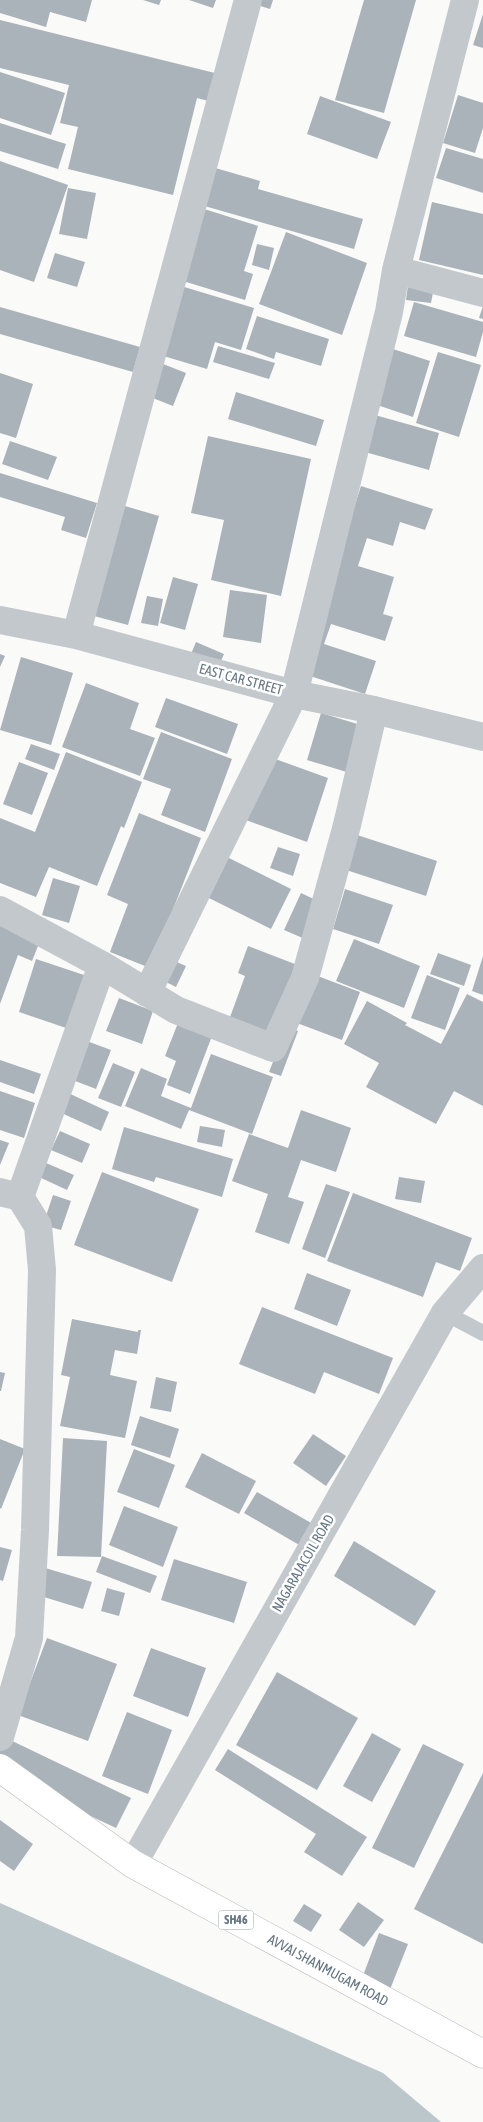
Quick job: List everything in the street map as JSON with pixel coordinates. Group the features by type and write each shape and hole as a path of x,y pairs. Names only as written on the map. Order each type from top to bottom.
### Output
{"main road":[{"name":"AVVAI SHANMUGAM ROAD","path":"0,1768 133,1864 483,2054"}],"street":[{"path":"76,635 248,0"},
{"path":"147,993 294,694 389,312 396,270 465,0"},
{"path":"396,270 483,293"},
{"name":"EAST CAR STREET","path":"0,620 76,635 294,694 374,710 483,737"},
{"path":"0,910 102,965 176,1010 273,1048 306,978 347,825 374,710"},
{"path":"0,1737 29,1638 35,1530 42,1270 38,1226 10,1195 102,965"},
{"name":"NAGARAJACOIL ROAD","path":"133,1864 445,1313 483,1268"}],"lane":[{"path":"445,1313 483,1333"}],"shaded area":[{"path":"0,1903 383,2073 441,2122 0,2122"}],"building":[{"path":"0,0 92,0 86,22 50,12 46,27 0,13"},
{"path":"143,0 161,0 159,5"},
{"path":"189,0 216,0 213,8"},
{"path":"251,0 273,0 270,9 251,3"},
{"path":"364,0 416,0 384,113 335,100"},
{"path":"483,14 483,48 473,45"},
{"path":"0,20 219,74 212,102 197,98 173,195 68,169 78,127 60,123 69,85 0,68"},
{"path":"0,72 65,93 51,135 0,118"},
{"path":"458,95 483,103 483,128 475,153 443,143"},
{"path":"320,96 391,122 377,159 307,134"},
{"path":"0,123 66,144 58,169 0,151"},
{"path":"446,148 483,159 483,193 436,178"},
{"path":"0,161 68,185 34,282 0,270"},
{"path":"198,163 260,181 258,189 363,219 354,249 187,201"},
{"path":"68,188 96,193 87,239 59,234"},
{"path":"432,202 483,214 483,275 419,260"},
{"path":"185,203 258,226 244,271 253,274 245,300 183,281"},
{"path":"286,232 367,263 342,335 259,304"},
{"path":"257,244 274,248 269,270 252,265"},
{"path":"55,253 85,262 77,287 47,278"},
{"path":"409,278 435,282 431,303 406,300"},
{"path":"171,283 254,308 241,350 215,342 207,369 150,352"},
{"path":"414,302 483,322 483,332 476,357 404,336"},
{"path":"483,306 483,319 479,318"},
{"path":"0,307 140,347 133,372 0,334"},
{"path":"257,316 329,339 321,366 276,352 274,359 246,349"},
{"path":"218,346 275,363 269,379 213,362"},
{"path":"393,349 430,361 413,417 377,405"},
{"path":"438,352 481,365 459,437 416,423"},
{"path":"158,362 186,373 173,406 145,395"},
{"path":"0,373 33,384 16,438 0,433"},
{"path":"236,392 324,420 316,446 228,419"},
{"path":"375,415 439,433 429,470 365,452"},
{"path":"208,436 311,459 281,596 211,580 224,520 191,513"},
{"path":"10,441 57,457 48,480 2,464"},
{"path":"0,473 97,503 86,538 61,530 65,517 0,497"},
{"path":"361,486 433,509 425,530 400,522 393,546 367,538 358,566 394,577 383,614 393,617 385,641 331,624 324,644 376,661 365,694 301,673"},
{"path":"125,506 159,516 128,625 94,616"},
{"path":"173,577 198,584 185,630 160,623"},
{"path":"230,590 267,595 261,643 223,637"},
{"path":"147,596 163,599 158,626 141,623"},
{"path":"196,642 224,654 214,677 186,666"},
{"path":"0,654 5,656 0,667"},
{"path":"21,657 73,673 51,745 0,730"},
{"path":"86,683 139,703 130,729 155,738 140,776 62,747"},
{"path":"166,698 238,724 227,754 155,727"},
{"path":"321,713 364,726 350,773 307,760"},
{"path":"161,732 232,759 205,832 161,815 171,789 143,779"},
{"path":"31,744 60,754 54,770 25,759"},
{"path":"66,752 142,782 124,828 121,826 97,886 49,867 36,897 0,883 0,818 35,832"},
{"path":"267,756 328,778 307,842 243,819"},
{"path":"19,762 48,773 32,815 3,804"},
{"path":"139,813 201,838 150,968 110,952 128,904 107,895"},
{"path":"351,833 437,861 426,896 340,868"},
{"path":"278,847 300,854 293,876 270,868"},
{"path":"227,857 291,889 271,929 207,897"},
{"path":"53,878 80,886 69,923 42,915"},
{"path":"345,889 393,905 379,944 333,929"},
{"path":"301,893 322,903 305,939 284,930"},
{"path":"0,915 44,931 32,961 18,955 0,1004"},
{"path":"354,939 420,966 404,1008 336,981"},
{"path":"248,946 300,966 273,1037 229,1020 245,976 238,973"},
{"path":"438,953 471,965 464,986 430,974"},
{"path":"483,956 483,995 472,991"},
{"path":"167,958 186,966 176,987 158,978"},
{"path":"36,959 90,977 72,1030 19,1012"},
{"path":"315,975 360,992 342,1040 297,1023"},
{"path":"427,975 460,988 445,1030 411,1018"},
{"path":"467,994 483,1002 483,1106 454,1091 436,1124 366,1087 379,1063 344,1044 367,1001 407,1023 405,1025 441,1044"},
{"path":"119,998 153,1011 142,1044 106,1031"},
{"path":"178,1023 212,1036 190,1094 167,1085 176,1061 165,1056"},
{"path":"287,1026 298,1031 281,1076 269,1072"},
{"path":"84,1040 111,1050 96,1089 70,1079"},
{"path":"211,1054 273,1077 252,1134 189,1110 181,1129 125,1106 141,1068 167,1079 161,1096 191,1108"},
{"path":"0,1060 41,1074 34,1094 0,1082"},
{"path":"113,1063 135,1072 121,1107 98,1098"},
{"path":"0,1091 35,1103 24,1138 0,1130"},
{"path":"66,1092 109,1112 101,1131 57,1111"},
{"path":"301,1110 351,1128 336,1172 301,1160 288,1197 304,1202 289,1244 255,1232 268,1194 232,1181 249,1134 288,1148"},
{"path":"200,1126 225,1130 222,1147 197,1142"},
{"path":"124,1127 233,1159 222,1197 156,1177 154,1182 112,1169"},
{"path":"60,1131 90,1144 82,1163 51,1150"},
{"path":"0,1140 9,1143 0,1165"},
{"path":"46,1163 74,1175 67,1190 39,1177"},
{"path":"102,1172 199,1209 172,1282 74,1245"},
{"path":"399,1177 425,1181 421,1203 395,1199"},
{"path":"326,1184 350,1192 325,1258 302,1249"},
{"path":"353,1193 472,1238 460,1271 436,1262 423,1297 327,1261"},
{"path":"53,1195 71,1201 61,1230 43,1225"},
{"path":"307,1273 351,1290 337,1326 294,1309"},
{"path":"262,1307 393,1358 379,1394 324,1372 315,1394 239,1364"},
{"path":"72,1319 138,1332 138,1330 141,1330 137,1354 115,1350 110,1375 137,1381 125,1438 60,1426 70,1377 61,1375"},
{"path":"0,1372 5,1373 1,1391 0,1391"},
{"path":"156,1377 177,1382 171,1412 150,1408"},
{"path":"140,1416 179,1429 170,1458 131,1445"},
{"path":"313,1434 346,1456 326,1486 293,1463"},
{"path":"63,1438 107,1441 101,1557 57,1556"},
{"path":"0,1439 25,1449 1,1509 0,1508"},
{"path":"134,1449 175,1465 159,1508 117,1492"},
{"path":"202,1453 256,1481 239,1514 185,1487"},
{"path":"257,1492 313,1524 301,1546 244,1513"},
{"path":"124,1506 178,1527 163,1567 109,1545"},
{"path":"354,1541 436,1591 415,1626 334,1576"},
{"path":"0,1547 12,1550 3,1581 0,1580"},
{"path":"102,1556 157,1576 150,1593 96,1572"},
{"path":"174,1559 247,1582 234,1623 161,1600"},
{"path":"42,1567 92,1582 83,1609 34,1594"},
{"path":"107,1588 125,1593 119,1616 101,1611"},
{"path":"47,1638 117,1664 88,1741 18,1715"},
{"path":"151,1648 206,1668 188,1717 133,1696"},
{"path":"277,1672 358,1718 317,1790 236,1745"},
{"path":"127,1712 172,1730 148,1794 102,1776"},
{"path":"372,1733 401,1749 372,1802 343,1786"},
{"path":"6,1738 131,1798 116,1828 0,1773 0,1749"},
{"path":"423,1744 464,1764 414,1868 372,1848"},
{"path":"228,1749 367,1837 342,1876 304,1852 316,1834 215,1770"},
{"path":"483,1773 483,1944 414,1909"},
{"path":"0,1820 33,1844 14,1871 0,1861"},
{"path":"358,1902 384,1920 364,1947 339,1930"},
{"path":"304,1904 322,1915 311,1932 293,1921"},
{"path":"379,1933 408,1944 389,1992 361,1981"}]}
